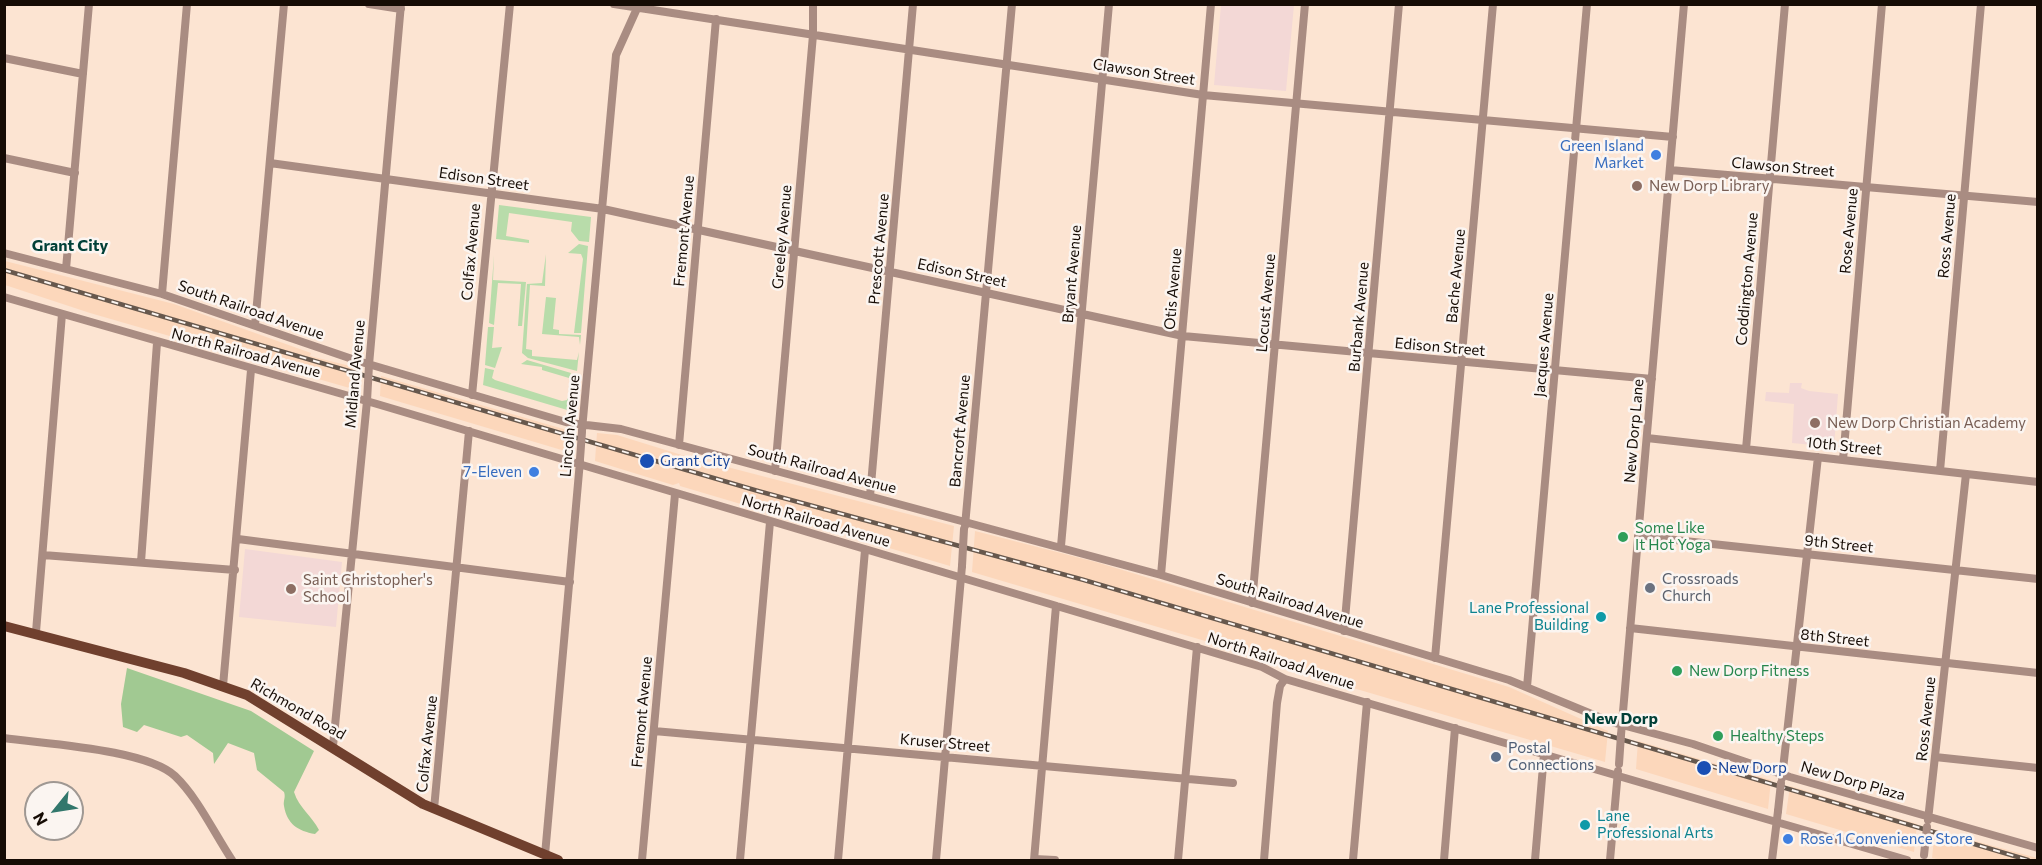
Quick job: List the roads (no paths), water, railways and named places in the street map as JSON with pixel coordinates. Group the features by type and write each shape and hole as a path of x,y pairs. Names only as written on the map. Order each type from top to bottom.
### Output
{"main road":[{"name":"Richmond Road","path":"4,626 36,632 223,686 258,699 402,792 434,809 558,861"}],"street":[{"path":"66,269 89,4"},
{"path":"162,294 187,4"},
{"path":"255,325 284,4"},
{"path":"369,4 401,7"},
{"name":"Colfax Avenue","path":"472,395 510,4"},
{"name":"Clawson Street","path":"614,4 1203,95 1673,137"},
{"name":"Greeley Avenue","path":"775,471 813,34 813,4"},
{"name":"Prescott Avenue","path":"870,496 914,4"},
{"name":"Bancroft Avenue","path":"936,861 1011,4"},
{"name":"Bryant Avenue","path":"1061,546 1109,4"},
{"name":"Otis Avenue","path":"1161,575 1211,4"},
{"name":"Locust Avenue","path":"1252,603 1305,4"},
{"name":"Burbank Avenue","path":"1344,632 1399,4"},
{"name":"Bache Avenue","path":"1436,658 1493,4"},
{"name":"Jacques Avenue","path":"1527,687 1587,4"},
{"name":"New Dorp Lane","path":"1610,861 1684,4"},
{"name":"Coddington Avenue","path":"1746,449 1785,4"},
{"name":"Rose Avenue","path":"1843,460 1882,4"},
{"name":"Ross Avenue","path":"1940,471 1981,4"},
{"name":"Lincoln Avenue","path":"545,855 616,55 638,6"},
{"name":"Midland Avenue","path":"333,746 401,7"},
{"name":"Fremont Avenue","path":"679,446 716,20"},
{"path":"4,58 83,74"},
{"path":"4,158 75,173"},
{"name":"Edison Street","path":"270,163 603,208 1183,336 1652,379"},
{"name":"Clawson Street","path":"1670,171 2037,202"},
{"name":"South Railroad Avenue","path":"4,253 162,294 369,365 583,428 621,429 870,496 965,525 1061,546 1527,687"},
{"name":"North Railroad Avenue","path":"4,297 251,370 580,462 675,494 1197,647 1262,667 1286,679 1618,775"},
{"path":"36,632 62,314"},
{"path":"141,562 157,343"},
{"path":"223,686 238,539 251,370"},
{"name":"Colfax Avenue","path":"434,809 469,431"},
{"name":"10th Street","path":"1647,438 2037,482"},
{"path":"1772,861 1818,457"},
{"name":"Ross Avenue","path":"1924,858 1966,474"},
{"path":"2037,474 2037,482"},
{"name":"Fremont Avenue","path":"642,861 675,494"},
{"path":"740,861 770,522"},
{"name":"9th Street","path":"1638,536 2037,579"},
{"path":"238,539 570,582"},
{"path":"838,861 865,550"},
{"path":"43,555 235,570"},
{"path":"1055,861 1034,860 1056,606"},
{"name":"8th Street","path":"1630,628 2037,673"},
{"path":"1178,861 1197,647"},
{"path":"1264,861 1277,704 1280,686 1286,679"},
{"name":"New Dorp Plaza","path":"1527,687 1622,725 1693,744 1781,779 1927,822 2037,848"},
{"path":"1353,861 1367,702"},
{"path":"1444,861 1455,728"},
{"name":"Kruser Street","path":"654,731 1233,783"},
{"path":"4,738 96,751 153,762 164,767 185,787 232,861"},
{"path":"1535,861 1544,754"},
{"path":"1935,757 2037,768"},
{"path":"1618,775 1907,861"}],"railway":[{"path":"4,270 758,491 1084,580 2028,860"}],"place":[{"name":"Green Island Market","path":"1656,155"},
{"name":"New Dorp Library","path":"1637,186"},
{"name":"New Dorp Christian Academy","path":"1815,423"},
{"name":"Grant City","path":"647,461"},
{"name":"7-Eleven","path":"534,472"},
{"name":"Some Like It Hot Yoga","path":"1623,537"},
{"name":"Crossroads Church","path":"1650,588"},
{"name":"Saint Christopher's School","path":"291,589"},
{"name":"Lane Professional Building","path":"1601,617"},
{"name":"New Dorp Fitness","path":"1677,671"},
{"name":"Healthy Steps","path":"1718,736"},
{"name":"Postal Connections","path":"1496,757"},
{"name":"New Dorp","path":"1704,768"},
{"name":"Lane Professional Arts","path":"1585,825"},
{"name":"Rose 1 Convenience Store","path":"1788,839"}],"district":[{"name":"Grant City","path":"70,246"},
{"name":"New Dorp","path":"1621,719"}]}
